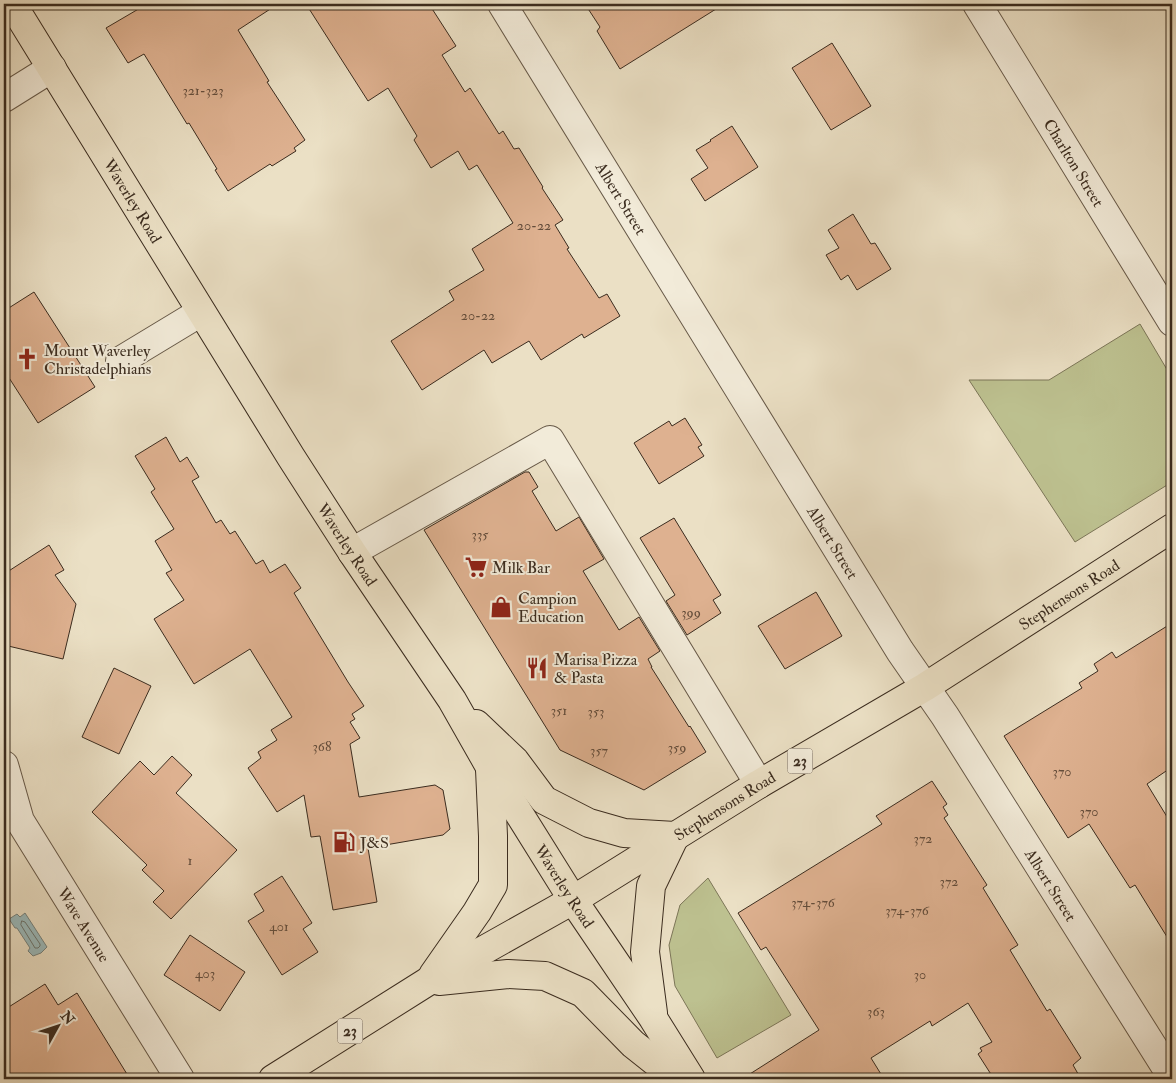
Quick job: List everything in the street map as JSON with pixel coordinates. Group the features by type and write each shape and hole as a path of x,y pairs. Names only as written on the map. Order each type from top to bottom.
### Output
{"main road":[{"name":"Waverley Road","path":"12,4 201,312 352,552 452,700 490,766 573,900 653,1018 691,1079"},
{"name":"Stephensons Road","path":"273,1079 428,982 573,900 759,784 925,687 1172,528"},
{"path":"452,700 514,761 544,800 589,823 624,833 675,836 651,886 644,952 653,1018"},
{"path":"428,982 477,912 492,885 493,836 490,766"},
{"path":"428,982 508,974 545,976 583,993 633,1044 677,1079"}],"street":[{"name":"Albert Street","path":"502,4 900,650 950,724 1172,1077"},
{"name":"Charlton Street","path":"977,4 1172,322"},
{"path":"4,98 52,68"},
{"path":"120,361 201,312"},
{"path":"352,552 550,440 759,784"},
{"name":"Wave Avenue","path":"4,765 20,822 180,1079"}],"green space":[{"path":"1140,324 1172,378 1172,482 1075,542 969,380 1049,380"},
{"path":"708,878 791,1015 717,1058 675,986 669,945 680,905"}],"water":[{"path":"25,913 47,947 41,953 33,956 28,951 30,948 9,919 17,914 20,917"}],"building":[{"path":"147,4 278,4 238,30 269,81 267,82 305,140 294,148 296,151 272,166 270,164 228,191 189,123 187,124 144,54 128,63 106,28"},
{"path":"306,4 429,4 456,46 442,55 465,92 470,88 499,134 503,131 514,149 519,148 563,220 555,225 569,248 567,249 599,298 607,294 620,316 584,338 582,334 541,360 529,341 492,363 484,350 422,390 391,341 454,300 449,291 484,270 472,249 513,223 477,165 469,170 458,151 431,168 414,140 417,136 388,88 368,101"},
{"path":"585,4 724,4 620,69 597,31 600,27"},
{"path":"832,43 871,106 831,130 792,68"},
{"path":"732,126 758,167 705,201 691,179 708,168 696,150"},
{"path":"853,214 871,244 875,243 891,269 857,290 848,275 841,280 826,255 839,248 828,230"},
{"path":"34,292 95,387 38,423 4,370 4,311"},
{"path":"685,418 702,445 698,447 704,456 659,484 634,443 669,421 672,426"},
{"path":"166,437 180,462 187,457 199,477 192,481 216,523 221,520 230,534 235,531 256,564 263,560 270,573 285,564 301,588 294,593 364,706 352,714 355,719 350,722 360,738 350,744 359,797 435,785 443,790 450,829 443,835 368,848 377,902 333,910 320,836 311,837 304,795 277,812 248,768 261,758 258,752 277,740 271,730 292,717 250,649 194,684 154,619 184,600 166,573 172,570 155,541 174,529 151,492 155,489 135,456"},
{"path":"525,472 529,472 538,487 532,491 556,531 579,517 604,559 583,571 619,630 639,617 660,651 648,659 651,667 706,752 644,790 560,750 424,530"},
{"path":"674,518 721,595 713,600 721,613 687,635 666,601 675,595 640,538"},
{"path":"49,545 64,570 55,575 76,604 63,659 4,645 4,574"},
{"path":"816,592 842,636 785,669 758,626"},
{"path":"1172,623 1172,767 1147,784 1172,825 1172,945 1135,885 1130,888 1089,824 1068,838 1004,736 1082,688 1079,683 1098,671 1094,664 1112,652 1116,658"},
{"path":"114,668 151,686 119,754 82,737"},
{"path":"172,756 192,775 176,793 237,850 171,919 153,902 164,891 142,870 147,865 92,812 140,761 154,775"},
{"path":"932,781 947,804 943,807 948,815 944,818 987,885 983,888 1018,945 1010,950 1047,1011 1050,1009 1081,1058 1073,1065 1081,1079 994,1079 978,1054 982,1051 980,1048 992,1042 968,1003 932,1026 930,1021 871,1058 884,1079 742,1079 819,1030 766,947 761,950 738,913 882,824 876,816"},
{"path":"282,876 312,923 303,929 318,952 282,975 248,921 264,911 254,894"},
{"path":"190,935 245,972 220,1011 164,975"},
{"path":"45,984 58,1005 77,993 130,1079 4,1079 4,1010"}],"place":[{"name":"Mount Waverley Christadelphians","path":"27,359"},
{"name":"Milk Bar","path":"476,567"},
{"name":"Campion Education","path":"501,607"},
{"name":"Marisa Pizza & Pasta","path":"537,668"},
{"name":"J&S","path":"344,842"}]}
